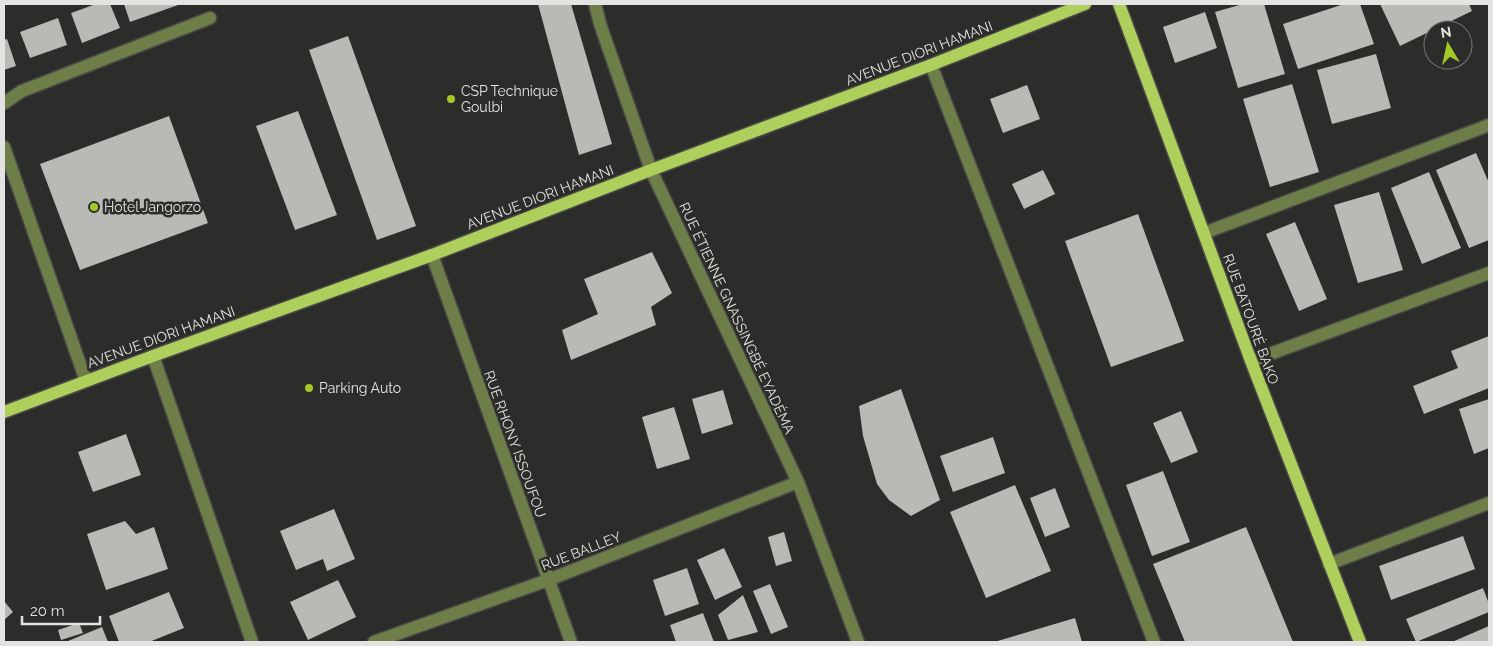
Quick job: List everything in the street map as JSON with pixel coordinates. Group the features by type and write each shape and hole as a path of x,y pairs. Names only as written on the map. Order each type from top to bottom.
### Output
{"main road":[{"name":"AVENUE DIORI HAMANI","path":"4,412 432,255 650,170 931,65 1085,4"},
{"name":"RUE BATOURÉ BAKO","path":"1120,4 1251,361 1360,642"}],"street":[{"name":"RUE ÉTIENNE GNASSINGBÉ EYADÉMA","path":"595,4 600,24 650,170 798,482 858,642"},
{"path":"4,103 22,91 210,18"},
{"path":"931,65 1154,642"},
{"path":"1204,233 1489,125"},
{"path":"4,146 86,381"},
{"name":"RUE RHONY ISSOUFOU","path":"432,255 571,642"},
{"path":"1251,361 1489,273"},
{"path":"153,356 252,642"},
{"name":"RUE BALLEY","path":"374,642 548,580 798,482"},
{"path":"1329,564 1489,503"}],"building":[{"path":"96,4 110,4 120,28 82,43 71,13"},
{"path":"124,4 181,4 130,22"},
{"path":"538,4 571,4 612,144 579,155"},
{"path":"1243,4 1264,4 1285,74 1238,88 1215,12"},
{"path":"1344,4 1360,4 1374,44 1298,69 1283,24"},
{"path":"1380,4 1469,4 1472,11 1453,20 1423,20 1423,35 1400,46"},
{"path":"1205,12 1217,48 1175,63 1163,27"},
{"path":"58,18 67,45 30,58 20,32"},
{"path":"348,36 416,226 377,240 309,50"},
{"path":"7,39 16,66 4,70 4,40"},
{"path":"1376,54 1391,108 1332,124 1317,70"},
{"path":"1292,84 1319,172 1270,187 1243,99"},
{"path":"1027,85 1040,119 1003,133 990,99"},
{"path":"298,111 337,215 295,230 256,126"},
{"path":"169,116 208,223 80,270 40,164"},
{"path":"1476,153 1489,183 1489,240 1469,248 1436,170"},
{"path":"1043,170 1055,194 1024,209 1012,184"},
{"path":"1429,172 1461,248 1422,264 1391,188"},
{"path":"1379,192 1403,270 1358,283 1334,205"},
{"path":"1138,214 1184,341 1111,367 1065,241"},
{"path":"1295,222 1327,299 1299,311 1266,234"},
{"path":"652,252 672,293 651,307 656,325 571,360 562,330 598,314 584,279"},
{"path":"1489,336 1489,388 1424,414 1413,386 1458,368 1451,351"},
{"path":"901,389 940,500 911,516 889,500 877,484 863,436 859,406"},
{"path":"723,390 733,424 702,434 692,399"},
{"path":"1489,399 1489,448 1474,454 1459,409"},
{"path":"674,407 690,459 657,469 642,417"},
{"path":"1181,411 1198,452 1171,463 1153,423"},
{"path":"126,434 141,475 93,492 78,452"},
{"path":"993,437 1005,473 953,492 940,456"},
{"path":"1163,471 1190,542 1152,556 1126,485"},
{"path":"1015,485 1051,571 986,598 950,512"},
{"path":"1055,488 1070,527 1045,537 1030,498"},
{"path":"334,509 355,559 327,571 323,559 296,570 280,531"},
{"path":"125,521 136,534 154,527 168,569 106,590 87,534"},
{"path":"1246,527 1293,642 1185,642 1153,564"},
{"path":"784,532 792,561 776,566 768,537"},
{"path":"1463,536 1475,569 1391,600 1379,566"},
{"path":"724,548 742,587 715,600 697,560"},
{"path":"687,568 699,604 665,616 653,580"},
{"path":"338,580 356,617 308,640 290,602"},
{"path":"770,584 788,627 771,634 753,591"},
{"path":"1483,588 1489,604 1489,612 1416,642 1406,619"},
{"path":"169,592 184,628 149,642 119,642 109,616"},
{"path":"743,595 758,632 728,640 718,615"},
{"path":"4,601 13,612 4,620"},
{"path":"703,613 714,642 676,642 670,625"},
{"path":"1075,618 1082,642 994,642"},
{"path":"79,623 83,633 61,640 58,630"},
{"path":"1489,626 1489,642 1452,642"},
{"path":"102,627 108,642 68,642 68,641"}],"place":[{"name":"CSP Technique Goulbi","path":"451,99"},
{"name":"Hotel Jangorzo","path":"94,207"},
{"name":"Parking Auto","path":"309,388"}]}
